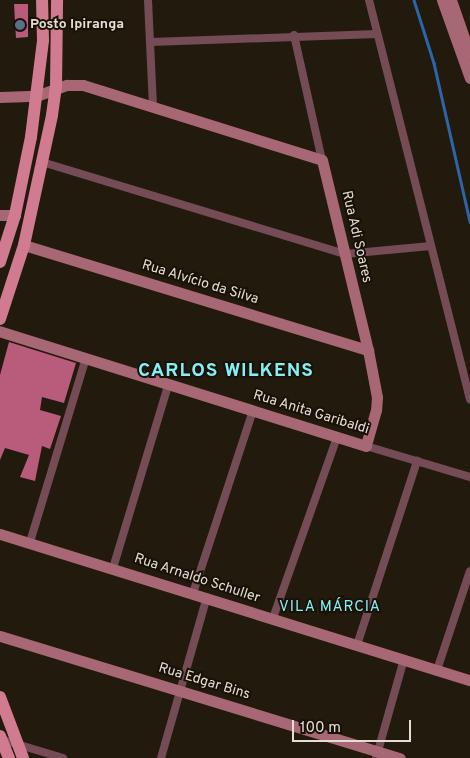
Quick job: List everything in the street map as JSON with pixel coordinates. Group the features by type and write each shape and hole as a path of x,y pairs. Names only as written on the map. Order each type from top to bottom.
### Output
{"main road":[{"path":"0,262 15,215 31,137 43,40 42,0"},
{"path":"0,319 24,246 56,88 57,0"},
{"path":"0,697 23,758"},
{"path":"0,738 9,758"}],"street":[{"path":"148,0 154,108"},
{"path":"369,0 470,399"},
{"path":"442,0 470,78"},
{"path":"451,0 470,55"},
{"path":"151,42 294,35 377,34"},
{"name":"Rua Adi Soares","path":"294,35 368,350 377,404 366,446"},
{"path":"0,97 36,96 56,88 83,85 322,160"},
{"path":"42,162 345,254 431,246"},
{"path":"0,215 15,215"},
{"name":"Rua Alvício da Silva","path":"24,246 368,350"},
{"name":"Rua Anita Garibaldi","path":"0,331 168,386 470,477"},
{"path":"30,542 86,358"},
{"path":"113,568 168,386"},
{"path":"193,593 253,411"},
{"path":"273,618 337,437"},
{"path":"358,645 417,461"},
{"name":"Rua Arnaldo Schuller","path":"0,534 470,680"},
{"path":"438,670 467,589 470,571"},
{"path":"161,758 182,691 207,598"},
{"name":"Rua Edgar Bins","path":"0,636 182,691 377,755 400,758"},
{"path":"377,755 404,659"},
{"path":"0,738 63,758"}],"building":[{"path":"14,4 28,4 28,37 16,38"},
{"path":"9,342 76,363 64,403 42,397 40,410 61,416 50,449 42,446 35,481 20,477 29,455 5,448 0,460 0,375"}],"waterway":[{"path":"414,0 434,63 470,222"}],"place":[{"name":"Posto Ipiranga","path":"20,25"}],"district":[{"name":"CARLOS WILKENS","path":"226,372"},
{"name":"VILA MÁRCIA","path":"330,608"}]}
